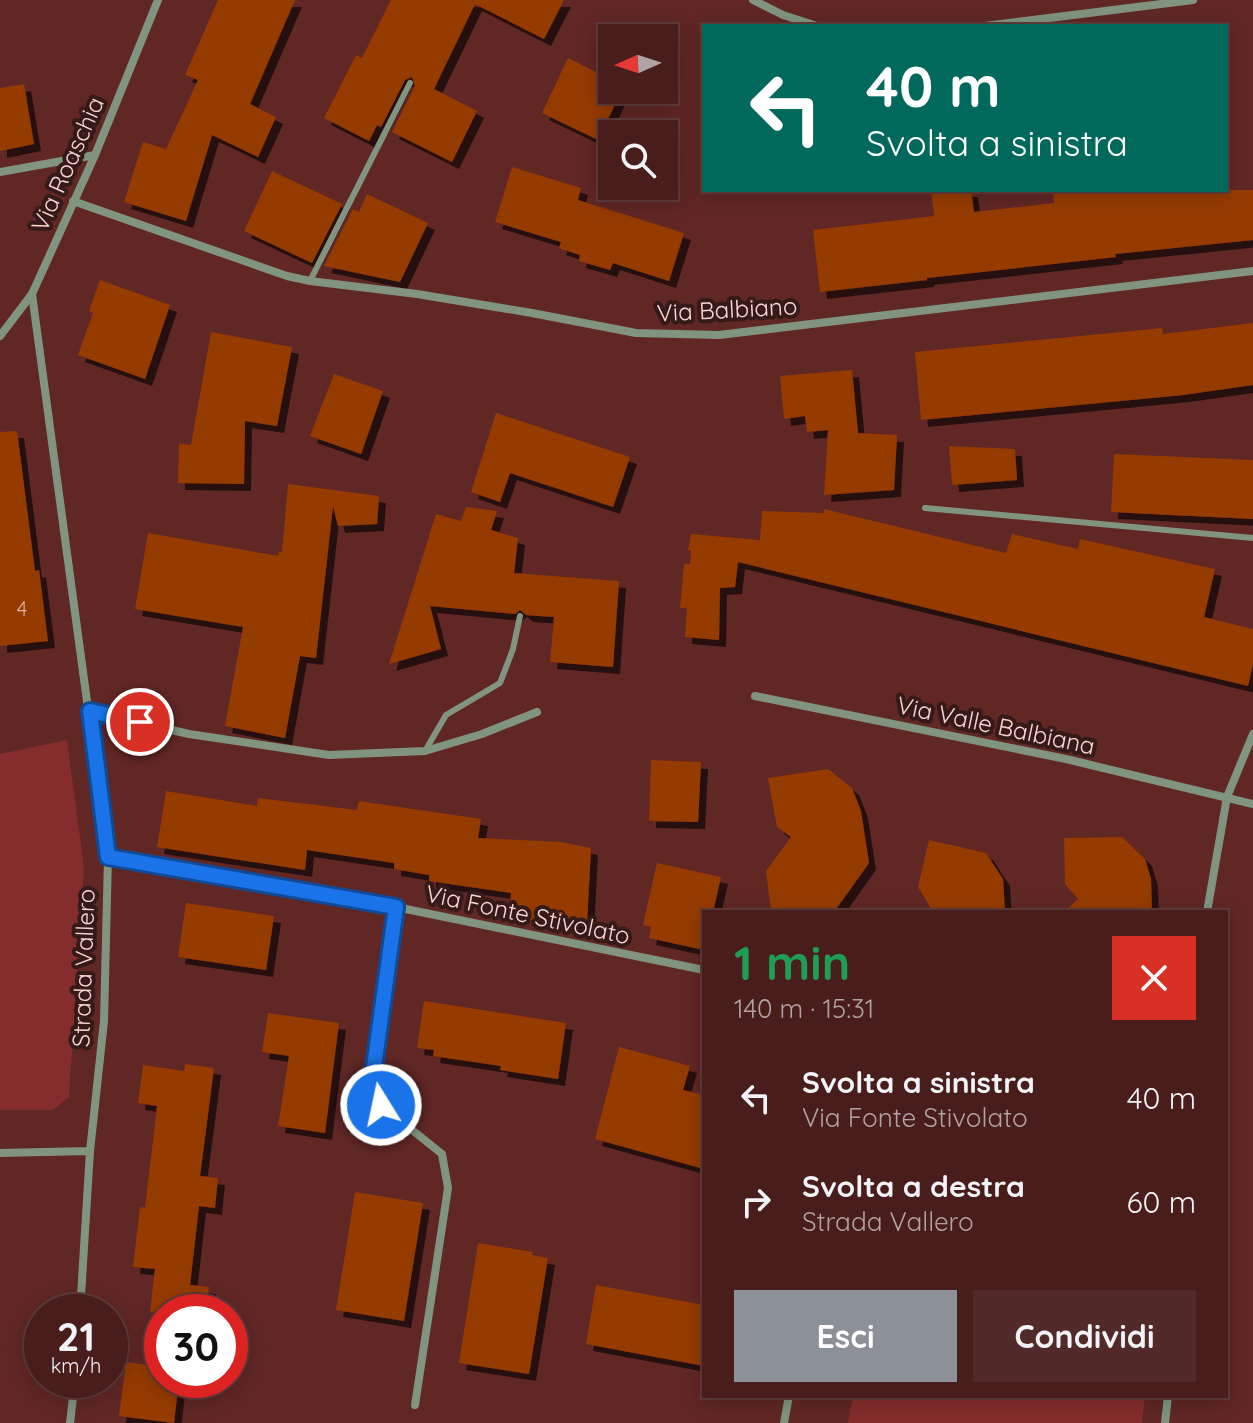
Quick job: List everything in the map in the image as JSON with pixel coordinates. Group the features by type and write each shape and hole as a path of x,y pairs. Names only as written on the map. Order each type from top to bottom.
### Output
{"street":[{"name":"Via Roaschia","path":"0,336 32,294 95,155 158,0"},
{"path":"753,0 811,24"},
{"path":"1001,24 1193,0"},
{"path":"0,172 95,155"},
{"name":"Via Balbiano","path":"73,201 287,276 446,298 636,333 719,335 1253,271"},
{"name":"Strada Vallero","path":"32,294 108,857 104,1021 90,1151 81,1294"},
{"name":"Via Valle Balbiana","path":"755,696 1066,759 1253,804"},
{"path":"90,711 189,734 329,755 425,751 482,734 537,712"},
{"path":"1207,910 1227,797 1253,734"},
{"name":"Via Fonte Stivolato","path":"108,857 396,907 702,970"},
{"path":"396,907 372,1082 381,1105 442,1154 448,1188 415,1405"},
{"path":"0,1153 90,1151"},
{"path":"70,1423 73,1398"},
{"path":"784,1423 789,1398"},
{"path":"1165,1423 1168,1398"}],"lane":[{"path":"310,281 410,83"},
{"path":"925,508 1253,538"},
{"path":"425,751 446,715 500,683 513,649 520,616"}],"shaded area":[{"path":"67,740 84,868 69,1097 53,1110 0,1110 0,754"},
{"path":"853,1398 1145,1398 1142,1423 848,1423"}],"building":[{"path":"218,0 295,0 250,104 276,117 258,157 212,135 186,221 124,202 143,142 166,149 198,80 185,75"},
{"path":"391,0 564,0 544,39 475,4 434,89 477,111 452,162 392,132 415,86 412,77 405,80 381,127 377,125 369,141 324,118 356,55 362,58"},
{"path":"568,58 598,73 598,104 615,104 608,120 598,120 598,140 542,113"},
{"path":"24,84 34,144 0,151 0,88"},
{"path":"512,167 581,188 578,200 684,233 669,281 613,263 610,270 579,261 580,255 559,248 561,242 495,222"},
{"path":"272,171 342,204 312,263 244,231"},
{"path":"1253,190 1253,240 1115,254 1116,257 820,292 813,230 934,216 931,192 971,192 974,212 1054,203 1053,192"},
{"path":"367,194 428,223 400,282 324,266 353,209 359,212"},
{"path":"100,280 170,305 145,379 78,355 93,313 89,311"},
{"path":"1253,323 1253,385 1183,395 921,420 915,352 1162,328 1163,334"},
{"path":"211,332 292,347 277,426 245,421 244,484 178,483 179,444 191,445"},
{"path":"852,370 858,433 897,435 894,490 824,495 828,430 807,432 805,416 784,419 780,376"},
{"path":"334,374 383,391 361,454 310,436"},
{"path":"496,413 630,457 613,507 510,473 500,502 471,492"},
{"path":"17,431 35,571 39,570 48,641 0,646 0,432"},
{"path":"949,446 1015,449 1017,480 952,485"},
{"path":"1114,454 1253,460 1253,519 1111,512"},
{"path":"288,484 379,496 377,524 338,526 333,506 316,658 300,656 285,738 225,726 243,627 135,609 148,533 278,556 282,552"},
{"path":"466,507 497,511 491,530 518,538 514,573 619,581 613,667 550,662 554,617 526,615 520,610 515,614 430,606 441,649 389,664 436,514 461,521"},
{"path":"824,509 1006,553 1012,534 1078,549 1080,539 1215,569 1204,617 1253,629 1253,664 1248,686 738,562 735,587 720,588 719,640 685,637 687,608 680,608 684,564 690,564 691,551 688,550 691,534 760,540 762,511 824,513"},
{"path":"651,760 701,762 698,822 649,821"},
{"path":"828,769 852,788 861,811 869,863 835,910 771,910 766,871 791,837 777,827 768,778"},
{"path":"166,791 257,806 258,798 357,810 359,801 481,819 478,838 561,842 591,848 587,923 530,920 530,912 510,911 511,893 429,881 429,875 394,869 394,863 307,850 305,870 157,847"},
{"path":"1122,837 1145,859 1151,879 1152,910 1066,910 1078,899 1065,884 1064,838"},
{"path":"929,840 986,853 1003,879 1005,910 932,910 918,887"},
{"path":"657,863 721,877 713,910 702,910 702,950 649,938 651,927 643,925"},
{"path":"186,903 274,916 266,970 178,957"},
{"path":"424,1001 566,1023 558,1079 500,1070 501,1066 433,1056 434,1050 417,1048"},
{"path":"268,1013 339,1023 325,1133 278,1126 289,1056 262,1052"},
{"path":"619,1047 690,1066 683,1090 702,1095 702,1168 595,1139"},
{"path":"185,1064 214,1068 200,1176 218,1178 215,1208 199,1206 190,1285 209,1287 208,1294 152,1294 155,1269 133,1267 140,1207 145,1208 157,1106 138,1103 143,1065 184,1071"},
{"path":"355,1192 423,1203 404,1321 336,1310"},
{"path":"478,1243 533,1252 532,1255 548,1258 529,1374 459,1363"},
{"path":"596,1285 702,1305 702,1366 586,1344"},
{"path":"128,1362 144,1364 144,1398 177,1398 174,1423 119,1416 121,1398 128,1398"}],"route":[{"path":"140,722 90,711 108,857 396,907 372,1082 381,1105"}]}
